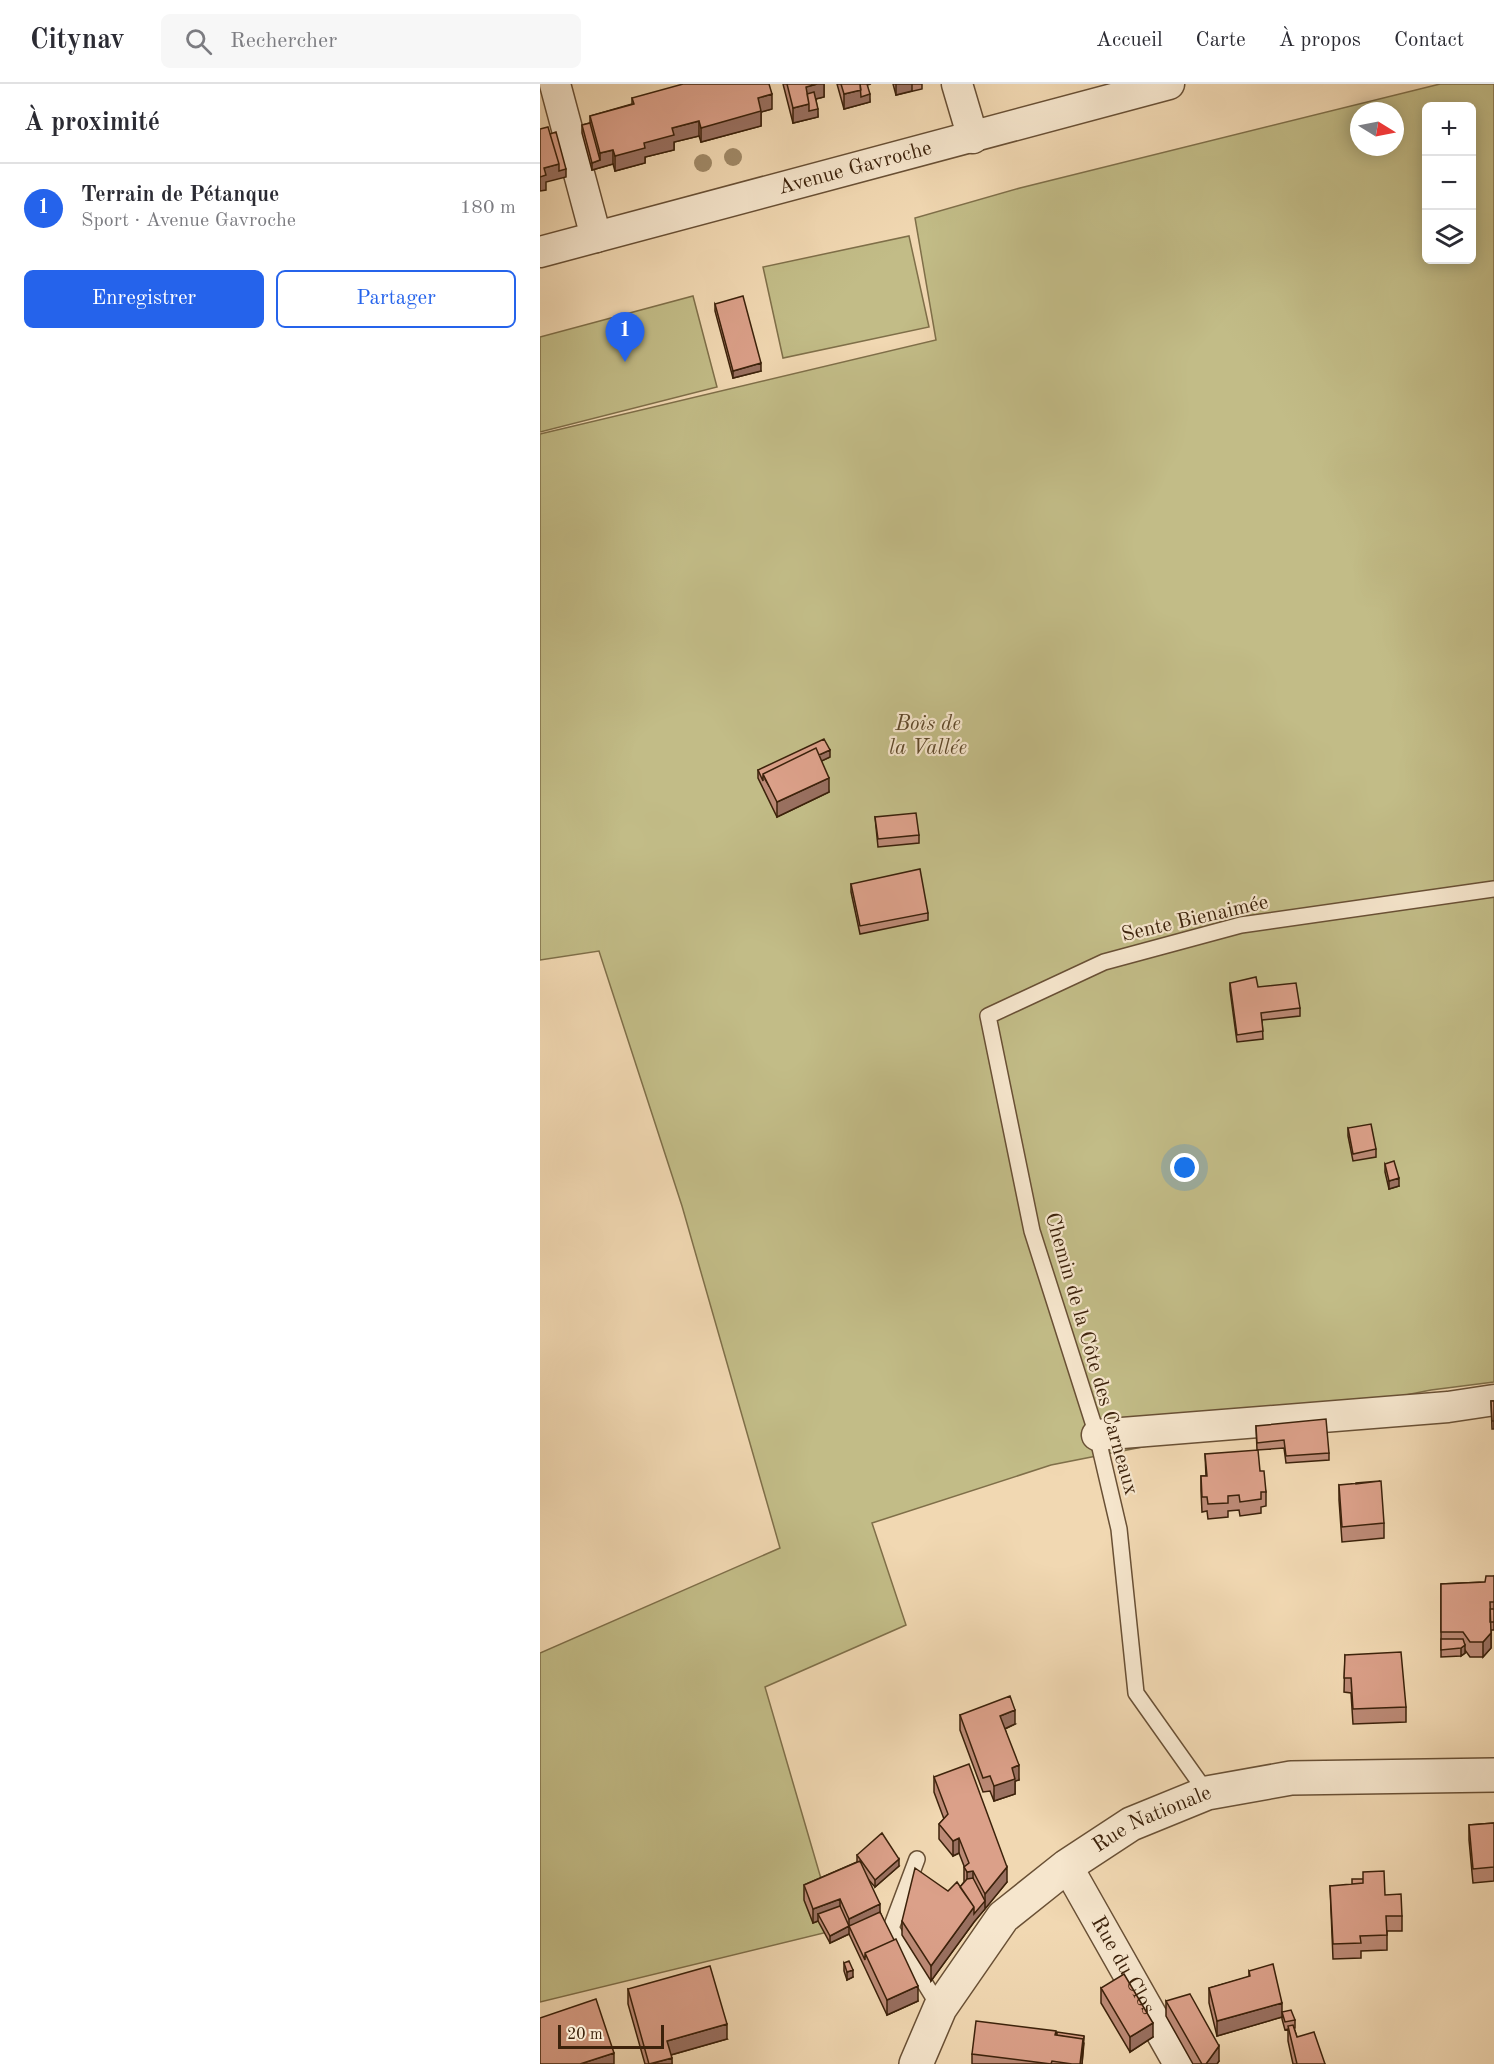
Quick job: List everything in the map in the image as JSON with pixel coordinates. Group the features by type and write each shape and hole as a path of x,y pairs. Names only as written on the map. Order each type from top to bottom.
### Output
{"street":[{"path":"555,84 596,237"},
{"path":"957,84 973,138"},
{"name":"Avenue Gavroche","path":"540,252 1169,84"},
{"path":"1097,1435 1448,1407 1494,1400"},
{"name":"Rue Nationale","path":"916,2064 940,2008 1003,1917 1067,1866 1131,1824 1207,1793 1291,1778 1494,1775"},
{"name":"Rue du Clos","path":"1067,1866 1179,2064"}],"lane":[{"name":"Sente Bienaimée","path":"988,1016 1104,962 1241,925 1494,889"},
{"name":"Chemin de la Côte des Carneaux","path":"988,1016 1032,1231 1097,1435 1119,1529 1136,1693 1207,1793"},
{"path":"916,1859 891,1928 940,2008"}],"green space":[{"name":"Bois de la Vallée","path":"1440,84 1494,84 1494,1382 1431,1390 1051,1465 872,1523 906,1625 765,1687 836,1930 540,2002 540,1653 780,1548 682,1206 599,951 540,960 540,434 936,340 915,218 1020,188 1350,106 1350,156 1404,156 1404,102 1367,102"},
{"path":"909,236 929,327 783,358 763,267"},
{"path":"693,296 717,387 540,432 540,337"}],"building":[{"path":"683,84 769,84 772,94 758,98 761,111 701,128 699,121 672,128 674,135 644,143 645,148 615,156 613,150 600,153 590,116 634,104 632,98"},
{"path":"787,84 817,84 806,87 809,104 793,108"},
{"path":"841,84 860,84 861,90 844,94"},
{"path":"860,84 867,84 870,94 861,97"},
{"path":"814,92 818,109 809,111 807,94"},
{"path":"590,123 600,160 592,163 582,125"},
{"path":"548,127 559,164 544,168 546,175 540,177 540,129"},
{"path":"556,132 566,169 559,171 550,134"},
{"path":"743,296 761,363 733,371 715,304"},
{"path":"824,739 830,750 819,755 816,748 763,774 763,781 758,770"},
{"path":"816,748 829,778 777,802 763,774"},
{"path":"916,813 919,835 878,839 875,817"},
{"path":"920,869 928,913 860,926 851,884"},
{"path":"1256,977 1258,987 1296,983 1300,1008 1261,1013 1263,1031 1237,1035 1230,983"},
{"path":"1371,1124 1376,1149 1353,1154 1348,1128"},
{"path":"1394,1161 1399,1178 1389,1181 1385,1164"},
{"path":"1491,1401 1494,1401 1494,1421 1492,1421"},
{"path":"1326,1419 1329,1453 1286,1456 1284,1440 1257,1443 1256,1426"},
{"path":"1258,1450 1260,1471 1264,1471 1266,1492 1261,1492 1261,1499 1240,1502 1239,1495 1228,1496 1228,1503 1208,1504 1207,1497 1202,1497 1201,1476 1207,1476 1205,1454"},
{"path":"1381,1481 1384,1523 1342,1527 1339,1485"},
{"path":"1486,1576 1494,1576 1494,1602 1490,1602 1491,1633 1483,1642 1470,1642 1463,1632 1441,1632 1441,1584 1485,1582"},
{"path":"1490,1609 1494,1609 1494,1622 1490,1622"},
{"path":"1441,1639 1463,1639 1465,1645 1461,1648 1441,1650"},
{"path":"1401,1652 1406,1707 1353,1709 1351,1678 1344,1678 1345,1655"},
{"path":"1010,1696 1015,1710 1000,1716 1019,1765 1012,1768 1015,1779 994,1786 990,1776 983,1778 960,1715"},
{"path":"969,1764 1007,1867 985,1894 973,1871 967,1872 964,1867 969,1863 959,1838 953,1841 939,1824 948,1814 934,1777"},
{"path":"1494,1823 1494,1867 1473,1869 1469,1825"},
{"path":"882,1833 899,1859 875,1880 857,1855"},
{"path":"860,1861 880,1904 849,1919 840,1899 813,1909 804,1885"},
{"path":"915,1868 948,1891 957,1882 974,1907 931,1966 902,1921"},
{"path":"1384,1871 1385,1895 1401,1894 1402,1916 1386,1916 1387,1935 1360,1936 1361,1943 1333,1944 1330,1886 1363,1883 1363,1872"},
{"path":"973,1878 985,1901 974,1914 974,1907 960,1887 967,1879"},
{"path":"1352,1879 1363,1879 1363,1883 1352,1884"},
{"path":"840,1906 849,1926 830,1936 818,1914"},
{"path":"880,1912 894,1940 865,1953 865,1960 849,1926"},
{"path":"896,1939 918,1986 887,2000 865,1953"},
{"path":"849,1961 853,1970 847,1972 844,1963"},
{"path":"1273,1964 1282,2003 1217,2021 1209,1988 1250,1976 1249,1971"},
{"path":"710,1966 727,2024 667,2041 672,2058 649,2064 628,1989"},
{"path":"1124,1974 1153,2023 1130,2037 1101,1988"},
{"path":"1190,1994 1219,2046 1206,2064 1202,2064 1166,2001"},
{"path":"596,1999 614,2053 580,2064 540,2064 540,2018"},
{"path":"1291,2010 1295,2020 1285,2022 1282,2012"},
{"path":"976,2021 1056,2031 1055,2035 1083,2039 1080,2064 1052,2061 1051,2064 972,2054"},
{"path":"1293,2025 1297,2037 1314,2032 1325,2064 1297,2064 1288,2026"},
{"path":"1057,2032 1084,2036 1083,2046 1083,2039 1057,2035"}],"place":[{"name":"Terrain de Pétanque","path":"625,362"}]}
